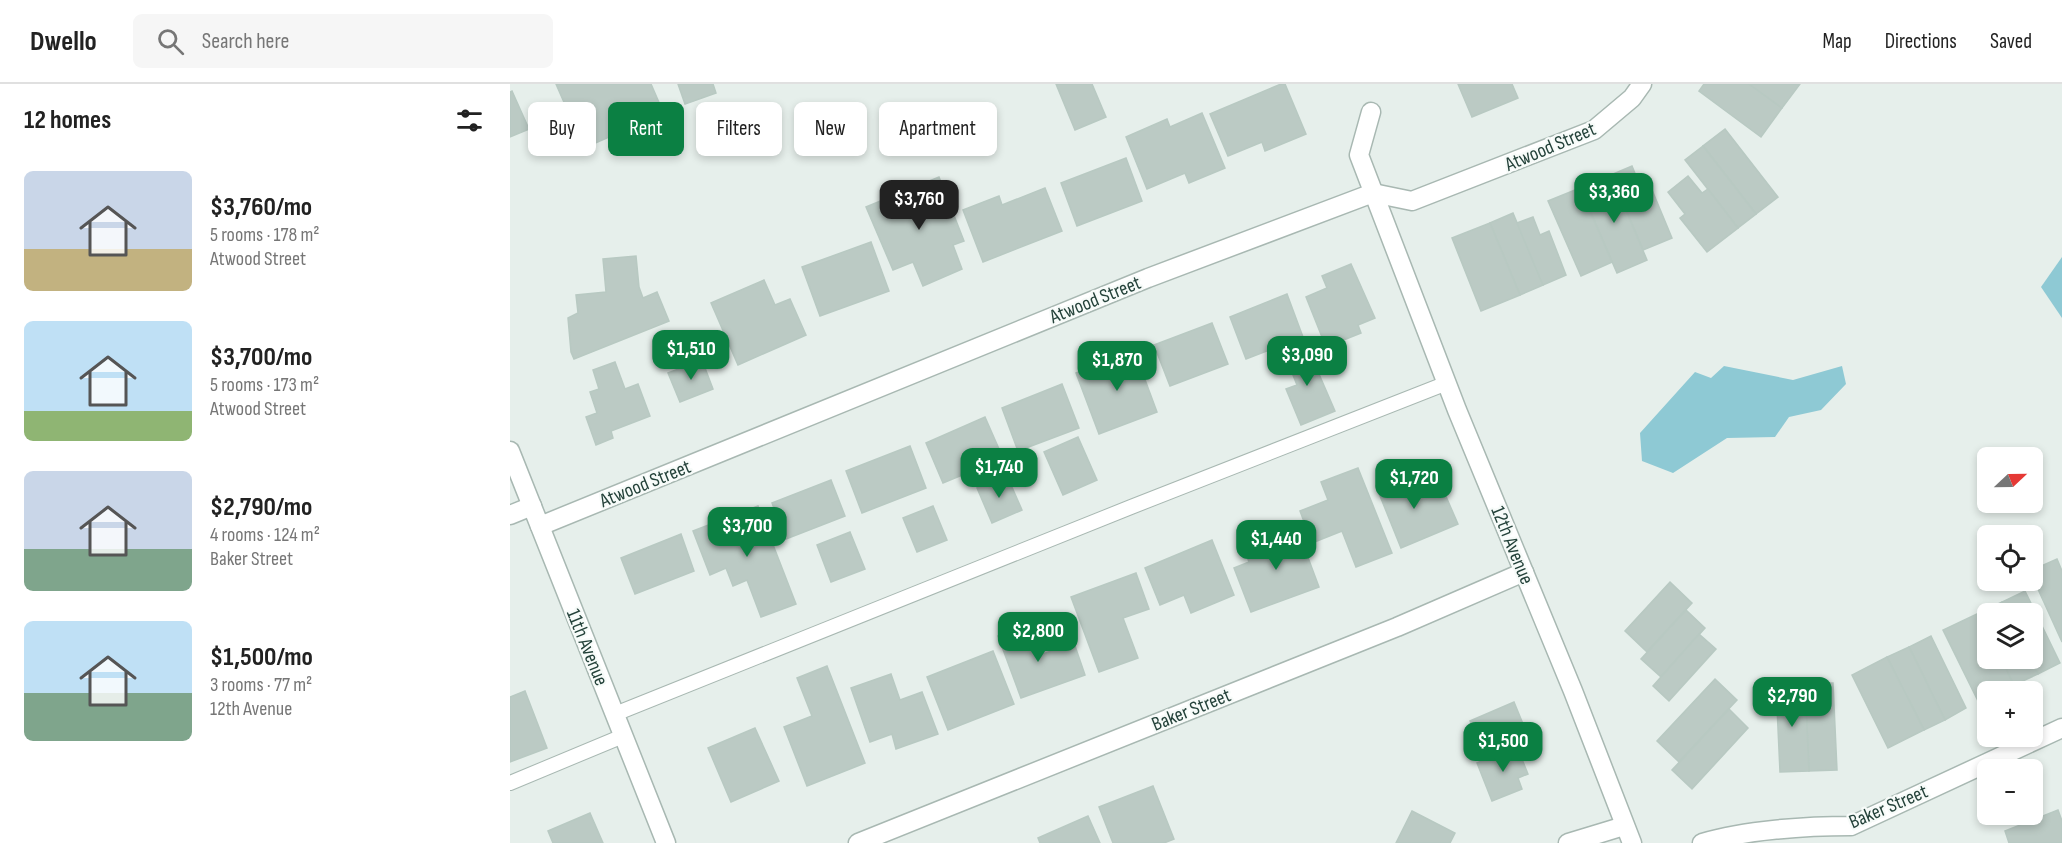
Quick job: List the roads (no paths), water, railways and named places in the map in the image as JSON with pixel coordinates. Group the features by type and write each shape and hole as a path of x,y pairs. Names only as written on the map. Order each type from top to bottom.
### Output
{"street":[{"name":"Atwood Street","path":"540,526 1148,278 1373,193 1412,201 1594,130 1632,98 1642,84"},
{"name":"12th Avenue","path":"1371,112 1359,156 1447,383 1573,691 1632,843"},
{"name":"11th Avenue","path":"510,451 666,843"},
{"path":"510,515 532,506"},
{"name":"Baker Street","path":"858,843 1397,627 1524,572"},
{"name":"Baker Street","path":"1702,843 1720,837 1818,826 1851,826 2062,728"},
{"path":"1568,843 1624,826"}],"lane":[{"path":"615,714 1447,383"},
{"path":"510,783 623,735"}],"water":[{"path":"2062,257 2062,318 2041,287"},
{"path":"1724,366 1793,380 1842,366 1846,384 1821,410 1789,417 1775,437 1727,438 1673,473 1642,461 1640,433 1695,372 1711,378"}]}
